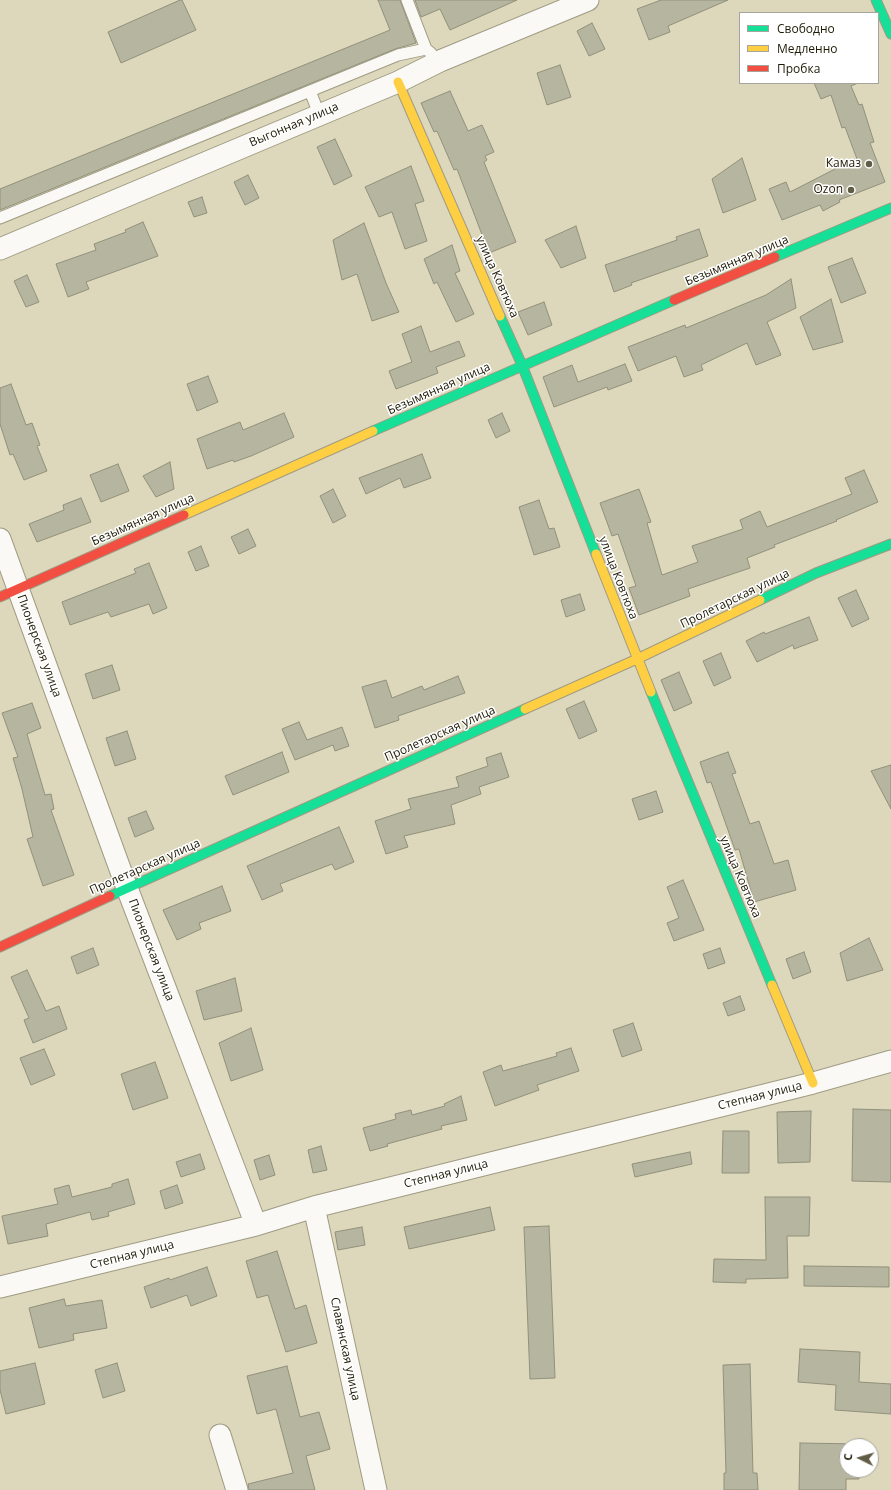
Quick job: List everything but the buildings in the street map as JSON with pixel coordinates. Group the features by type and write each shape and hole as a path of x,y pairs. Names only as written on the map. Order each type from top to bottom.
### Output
{"street":[{"name":"Выгонная улица","path":"0,249 398,82 433,55 588,0"},
{"path":"876,0 891,34"},
{"name":"улица Ковтюха","path":"398,82 522,365 637,659 813,1083"},
{"name":"Безымянная улица","path":"9,593 522,365 891,208"},
{"name":"Пионерская улица","path":"0,539 9,593 127,888 256,1225"},
{"name":"Пролетарская улица","path":"0,947 127,888 637,659 816,573 891,544"},
{"name":"Степная улица","path":"0,1287 256,1225 314,1207 813,1083 891,1061"},
{"name":"Славянская улица","path":"314,1207 376,1490"},
{"path":"220,1435 237,1490"}],"lane":[{"path":"0,218 398,55 433,55 407,0"},
{"path":"310,91 319,114"}],"traffic: fast":[{"path":"876,0 891,34"},
{"path":"775,257 891,208"},
{"path":"373,431 674,300"},
{"path":"500,316 522,365 596,554"},
{"path":"760,600 816,573 891,544"},
{"path":"651,692 772,985"},
{"path":"110,896 525,709"}],"traffic: slow":[{"path":"398,82 500,316"},
{"path":"184,515 373,431"},
{"path":"596,554 651,692"},
{"path":"525,709 637,659 760,600"},
{"path":"772,985 813,1083"}],"traffic: jam":[{"path":"674,300 775,257"},
{"path":"0,597 184,515"},
{"path":"0,947 110,896"}],"place":[{"name":"Камаз","path":"869,164"},
{"name":"Ozon","path":"851,190"}]}
